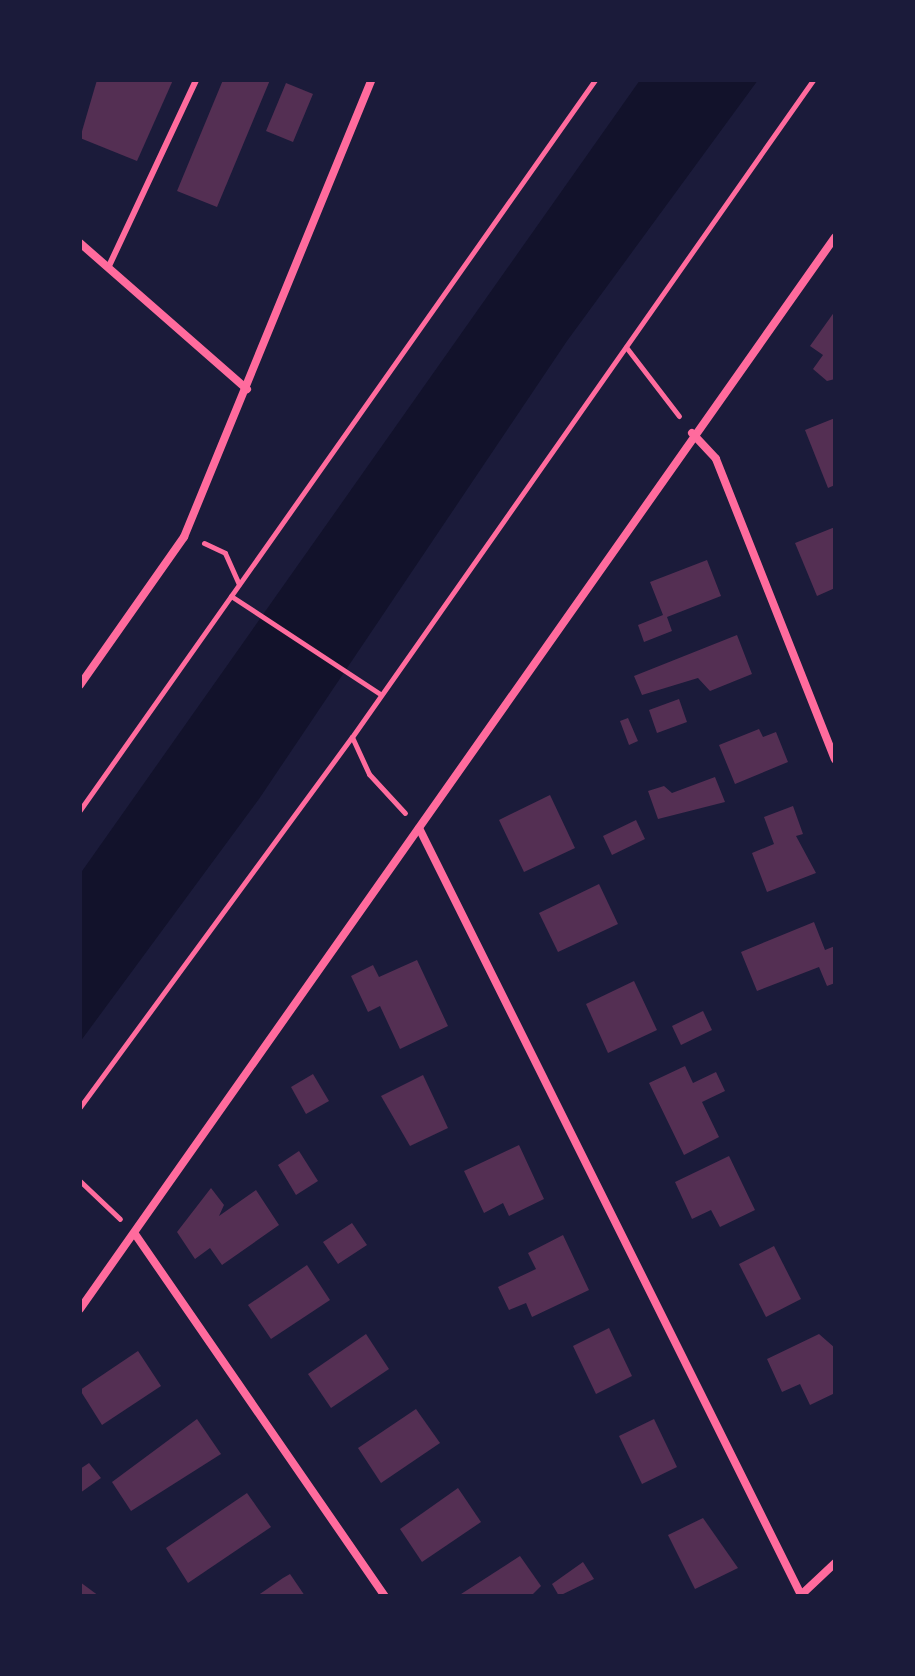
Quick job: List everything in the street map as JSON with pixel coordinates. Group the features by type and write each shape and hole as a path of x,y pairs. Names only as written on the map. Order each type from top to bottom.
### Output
{"street":[{"path":"80,685 184,537 371,80"},
{"path":"80,1309 419,828 692,433 835,237"},
{"path":"80,243 247,389"},
{"path":"692,433 716,459 835,759"},
{"path":"419,828 800,1595 835,1563"},
{"path":"135,1234 385,1596"}],"lane":[{"path":"109,266 196,80"}],"path":[{"path":"80,810 595,80"},
{"path":"80,1107 352,737 813,80"},
{"path":"626,347 692,433"},
{"path":"184,537 225,553 239,584"},
{"path":"231,596 380,694"},
{"path":"352,737 369,774 419,828"},
{"path":"80,1181 135,1234"}],"shaded area":[{"path":"640,80 758,80 567,341 259,799 80,1042 80,874"}],"building":[{"path":"97,80 173,80 137,161 80,138"},
{"path":"223,80 270,80 217,207 177,191"},
{"path":"286,83 313,94 293,142 266,131"},
{"path":"835,311 835,379 827,381 813,369 823,355 810,346"},
{"path":"835,418 835,485 828,488 805,430"},
{"path":"835,527 835,588 817,596 795,543"},
{"path":"707,560 721,596 667,617 672,631 644,642 638,625 663,615 650,582"},
{"path":"737,635 752,674 710,691 698,678 642,695 634,676"},
{"path":"679,699 687,722 657,733 649,710"},
{"path":"628,718 638,741 629,745 620,721"},
{"path":"759,729 763,737 776,732 788,762 735,784 719,745"},
{"path":"715,777 725,802 658,819 648,791 664,786 672,793"},
{"path":"550,795 575,848 524,872 499,820"},
{"path":"793,806 803,834 796,836 816,873 767,892 752,853 774,844 764,817"},
{"path":"636,820 645,839 612,855 603,836"},
{"path":"599,884 618,924 558,952 539,913"},
{"path":"814,922 825,950 835,946 835,983 827,986 819,967 757,991 741,952"},
{"path":"417,960 448,1026 400,1049 380,1006 368,1012 351,976 373,965 379,977"},
{"path":"634,981 657,1030 608,1053 586,1004"},
{"path":"703,1011 712,1030 681,1045 672,1026"},
{"path":"685,1066 693,1083 716,1072 725,1091 702,1102 719,1137 684,1155 649,1083"},
{"path":"313,1074 329,1101 306,1114 291,1087"},
{"path":"423,1075 448,1128 410,1146 381,1096"},
{"path":"519,1145 544,1199 509,1216 503,1203 484,1213 464,1171"},
{"path":"299,1151 318,1181 296,1195 278,1165"},
{"path":"729,1156 755,1210 720,1227 711,1210 692,1219 675,1182"},
{"path":"211,1188 224,1205 219,1216 256,1190 279,1225 222,1265 210,1248 195,1259 177,1232"},
{"path":"352,1223 367,1245 338,1264 323,1242"},
{"path":"563,1235 589,1290 532,1317 526,1303 509,1310 498,1287 536,1269 528,1253"},
{"path":"774,1246 801,1299 766,1317 739,1264"},
{"path":"307,1265 330,1300 271,1339 248,1305"},
{"path":"609,1328 632,1376 596,1394 573,1346"},
{"path":"366,1334 389,1369 331,1408 308,1374"},
{"path":"819,1334 835,1348 835,1393 810,1405 800,1384 782,1392 767,1359"},
{"path":"138,1351 161,1386 102,1425 80,1390"},
{"path":"416,1409 440,1443 381,1483 358,1448"},
{"path":"197,1419 221,1454 131,1511 112,1482"},
{"path":"654,1419 677,1467 642,1484 619,1436"},
{"path":"89,1463 101,1478 80,1493 80,1469"},
{"path":"458,1488 481,1522 422,1562 400,1529"},
{"path":"247,1493 271,1527 188,1583 166,1548"},
{"path":"703,1518 738,1568 695,1589 668,1535"},
{"path":"520,1556 541,1586 531,1596 458,1596"},
{"path":"583,1562 594,1579 559,1596 552,1584"},
{"path":"290,1574 305,1596 257,1596 283,1578"},
{"path":"80,1582 99,1596 80,1596"}]}
